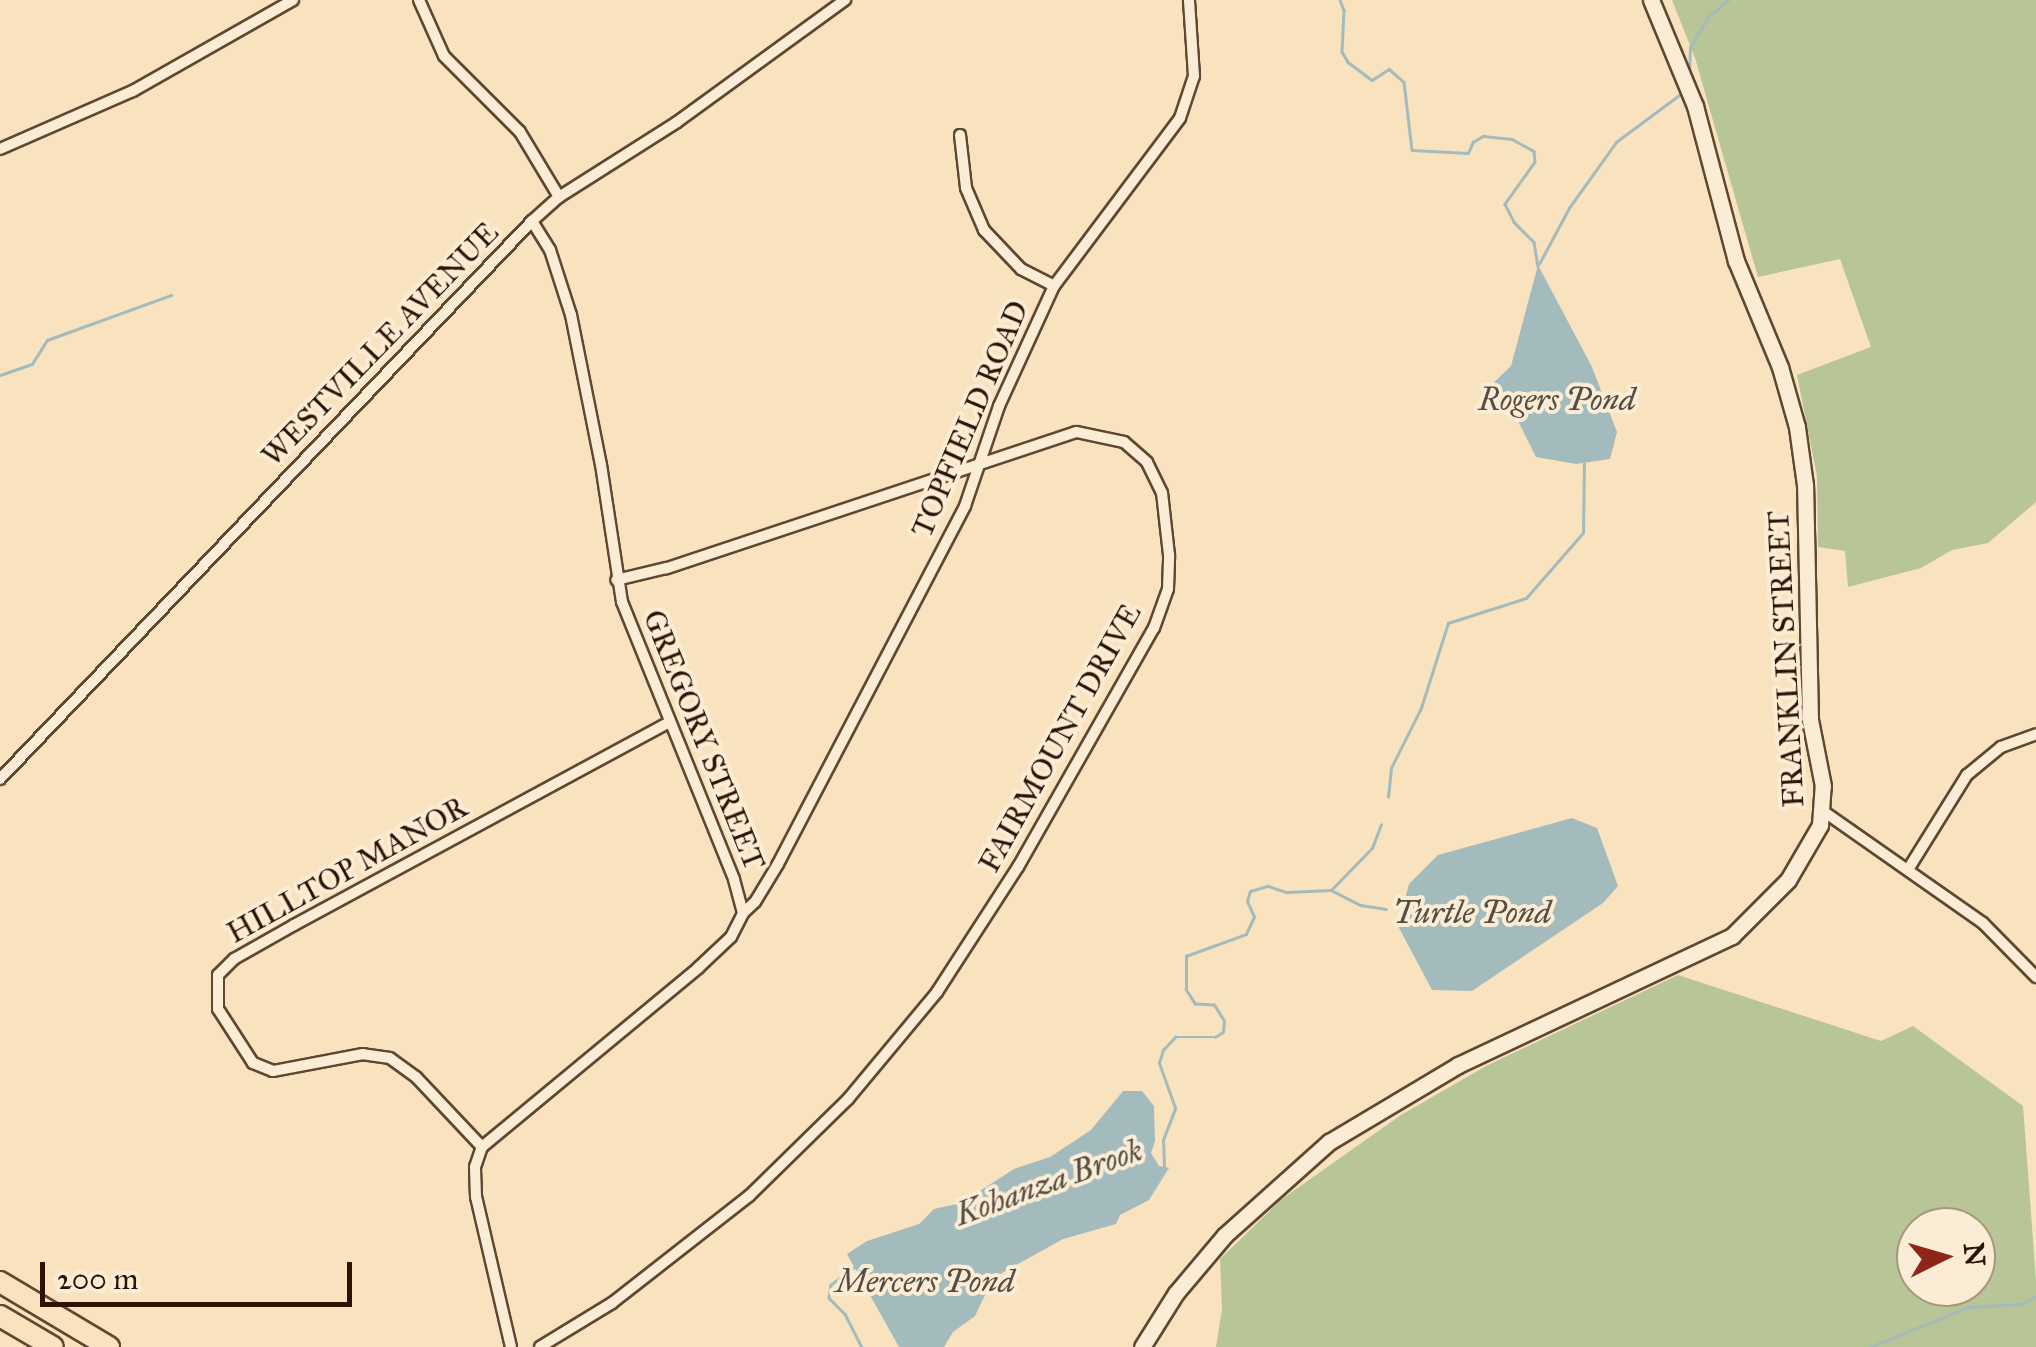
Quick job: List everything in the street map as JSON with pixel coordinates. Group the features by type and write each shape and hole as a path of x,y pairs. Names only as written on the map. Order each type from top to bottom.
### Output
{"highway":[{"path":"0,1282 109,1347"},
{"path":"0,1316 53,1347"}],"main road":[{"name":"FRANKLIN STREET","path":"1142,1347 1198,1266 1303,1162 1360,1122 1458,1065 1732,936 1788,880 1816,836 1823,811 1823,786 1810,720 1805,485 1797,428 1780,366 1736,261 1695,106 1651,0"}],"street":[{"path":"0,149 134,91 294,0"},
{"path":"419,0 444,56 520,132 559,197"},
{"name":"WESTVILLE AVENUE","path":"0,779 532,221 559,197 677,122 845,0"},
{"name":"TOPFIELD ROAD","path":"743,913 755,902 787,847 966,506 999,406 1054,286 1180,118 1194,76 1189,0"},
{"path":"960,135 966,188 984,230 1021,269 1054,286"},
{"name":"GREGORY STREET","path":"482,1147 698,968 731,938 743,913 734,878 616,580 601,465 571,315 550,250 532,221"},
{"name":"FAIRMOUNT DRIVE","path":"540,1347 612,1303 750,1196 866,1078 936,992 988,914 1154,628 1168,589 1166,514 1154,474 1136,450 1108,436 1076,432 666,568 616,580"},
{"name":"HILLTOP MANOR","path":"482,1147 416,1077 390,1058 363,1054 273,1071 253,1063 218,1009 218,976 234,959 670,722"},
{"path":"1909,868 1967,774 2002,747 2036,734"},
{"path":"1823,811 1909,868 1983,924 2036,976"},
{"path":"482,1147 476,1167 476,1197 511,1347"}],"green space":[{"path":"1672,0 2036,0 2036,502 1988,543 1952,550 1921,568 1848,587 1845,551 1818,547 1817,476 1797,375 1871,347 1840,259 1758,277 1695,58"},
{"path":"1678,975 1881,1041 1913,1026 2023,1106 2036,1280 2036,1347 1216,1347 1222,1309 1220,1259 1282,1199 1401,1115 1486,1066"}],"water":[{"name":"Rogers Pond","path":"1538,265 1592,367 1617,432 1610,459 1576,464 1536,457 1515,415 1511,392 1496,397 1487,389 1511,366"},
{"name":"Turtle Pond","path":"1572,818 1597,828 1618,886 1603,903 1472,991 1432,990 1398,926 1409,884 1438,855"},
{"name":"Mercers Pond","path":"1123,1091 1142,1091 1154,1106 1155,1141 1151,1153 1159,1166 1169,1168 1149,1200 1120,1215 1116,1224 1063,1239 993,1278 975,1316 953,1332 944,1347 899,1347 847,1254 867,1241 919,1224 934,1209 961,1203 1014,1169 1050,1157 1091,1130"}],"waterway":[{"name":"Kohanza Brook","path":"1340,0 1344,10 1342,52 1348,62 1372,80 1389,69 1404,82 1412,150 1468,153 1473,142 1483,136 1512,139 1534,151 1535,162 1505,204 1514,222 1534,242 1538,266"},
{"path":"1689,76 1690,47 1708,17 1728,0"},
{"path":"1539,264 1569,208 1616,142 1682,93"},
{"path":"0,375 32,364 47,340 171,295"},
{"name":"Kohanza Brook","path":"1388,797 1391,768 1421,708 1448,623 1526,598 1583,533 1584,463"},
{"name":"Kohanza Brook","path":"1332,889 1372,848 1381,825"},
{"name":"Kohanza Brook","path":"1164,1167 1163,1140 1175,1108 1159,1063 1163,1050 1175,1037 1215,1037 1223,1032 1224,1021 1214,1005 1195,1004 1186,990 1186,956 1246,934 1254,917 1247,901 1250,891 1268,886 1287,892 1331,890 1361,905 1386,909"},
{"name":"Kohanza Brook","path":"855,1267 831,1285 829,1298 845,1314 862,1347"},
{"path":"1870,1347 1969,1307 2021,1304 2036,1296"}]}
